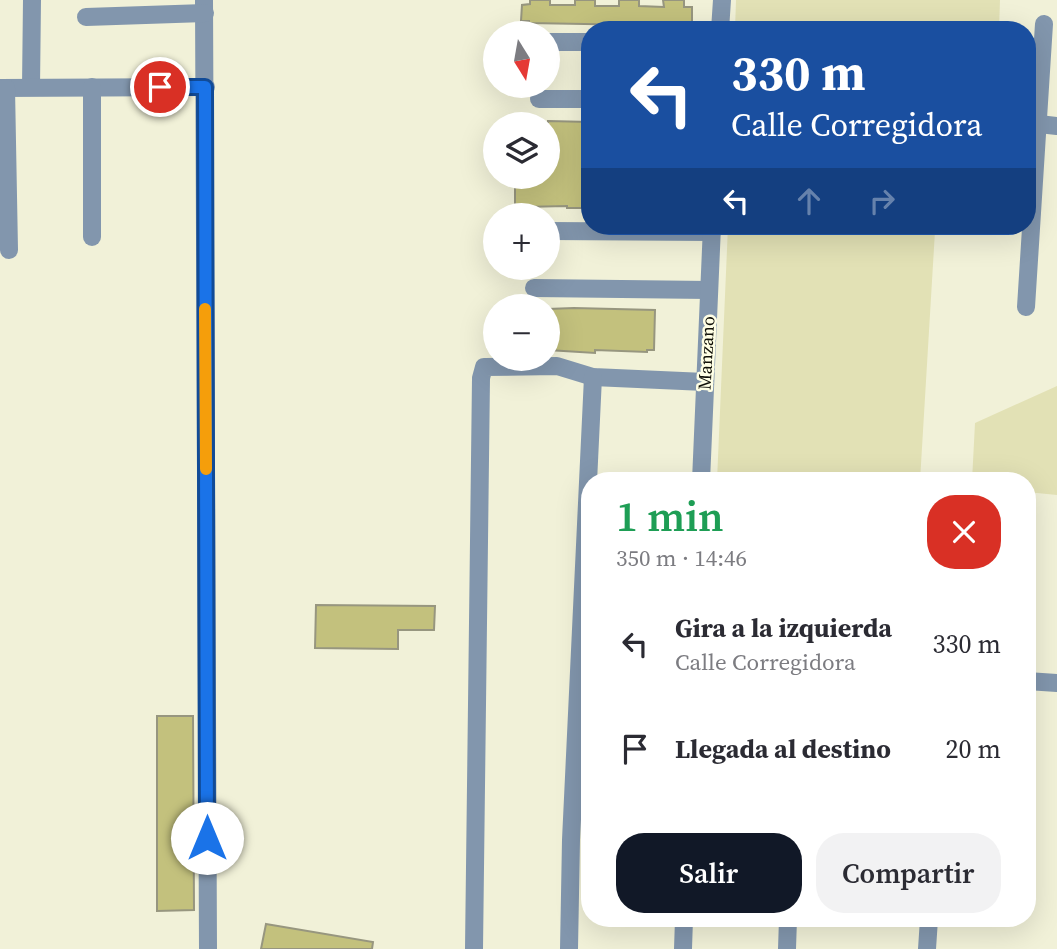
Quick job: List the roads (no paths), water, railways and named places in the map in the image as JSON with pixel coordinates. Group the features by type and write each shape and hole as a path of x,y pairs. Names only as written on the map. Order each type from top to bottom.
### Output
{"street":[{"path":"32,0 32,87"},
{"path":"721,21 722,0"},
{"path":"86,17 204,6 208,949"},
{"path":"1036,166 1044,24"},
{"path":"560,42 581,42"},
{"path":"92,87 92,237"},
{"path":"9,250 3,88 205,87"},
{"path":"539,99 581,99"},
{"path":"1039,124 1057,125"},
{"path":"560,231 581,231"},
{"name":"Manzano","path":"701,472 712,235"},
{"path":"1026,307 1031,235"},
{"path":"534,288 709,290"},
{"path":"474,949 481,378 484,367 556,366 593,377 705,382"},
{"path":"589,472 593,377"},
{"path":"569,949 581,634"},
{"path":"1036,682 1057,683"},
{"path":"683,949 684,927"},
{"path":"787,949 788,927"},
{"path":"927,949 928,927"}]}
